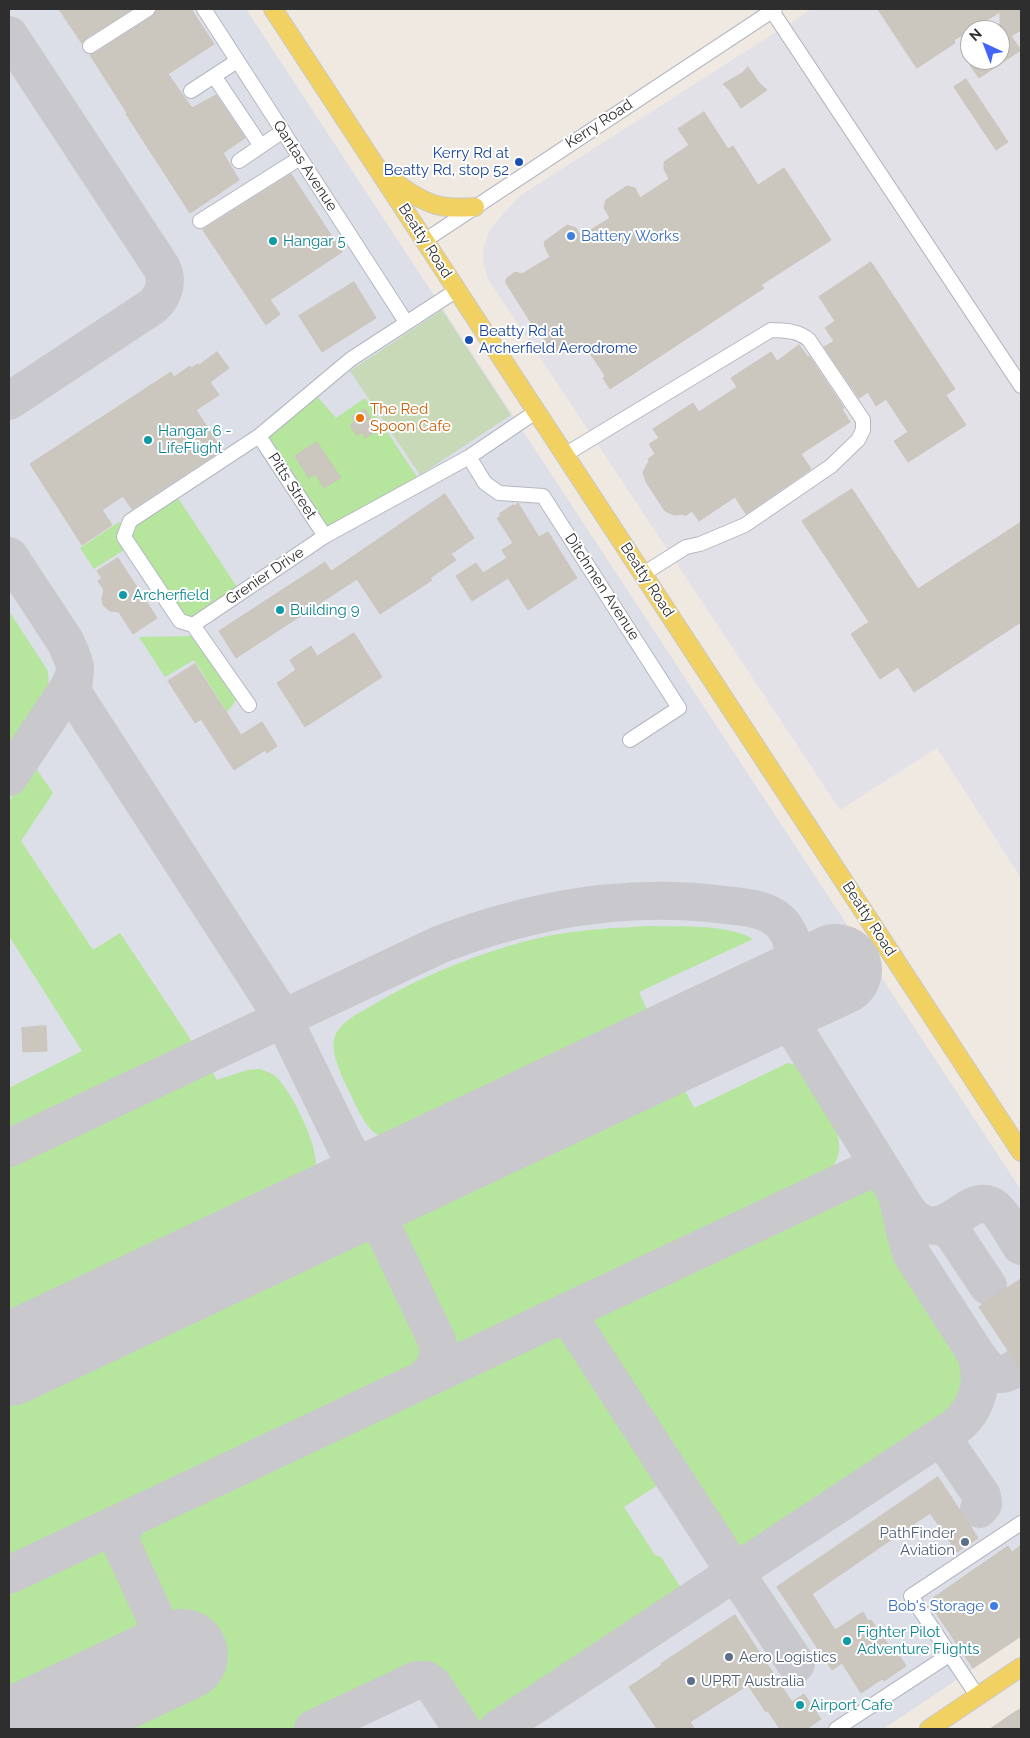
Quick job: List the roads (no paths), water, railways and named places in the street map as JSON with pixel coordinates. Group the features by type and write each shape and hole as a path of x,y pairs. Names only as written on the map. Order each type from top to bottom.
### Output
{"main road":[{"name":"Beatty Road","path":"273,9 1021,1152"},
{"path":"356,137 395,183 435,205 461,208 475,207"},
{"path":"929,1729 1021,1667"}],"street":[{"path":"90,46 148,9"},
{"name":"Qantas Avenue","path":"204,9 406,322"},
{"path":"773,10 1021,386"},
{"name":"Kerry Road","path":"424,241 773,10"},
{"path":"191,91 237,61"},
{"path":"214,76 261,146"},
{"path":"239,161 283,131"},
{"path":"200,221 300,158"},
{"path":"249,705 193,625 180,621 124,537 130,521 259,436 350,359 457,290"},
{"path":"566,454 770,330 802,334 809,340 863,420 863,430 858,440 832,466 744,526 700,544 686,547 643,574"},
{"name":"Grenier Drive","path":"193,625 325,536 469,457 537,411"},
{"name":"Pitts Street","path":"259,436 325,536"},
{"name":"Ditchmen Avenue","path":"469,457 484,483 499,492 543,496 678,708 630,740"},
{"path":"978,1697 911,1596 1021,1522"},
{"path":"836,1729 949,1655"}],"place":[{"name":"Kerry Rd at Beatty Rd, stop 52","path":"519,162"},
{"name":"Battery Works","path":"571,236"},
{"name":"Hangar 5","path":"273,241"},
{"name":"Beatty Rd at Archerfield Aerodrome","path":"469,340"},
{"name":"The Red Spoon Cafe","path":"360,418"},
{"name":"Hangar 6 - LifeFlight","path":"148,440"},
{"name":"Archerfield","path":"123,595"},
{"name":"Building 9","path":"280,610"},
{"name":"PathFinder Aviation","path":"965,1542"},
{"name":"Bob's Storage","path":"994,1606"},
{"name":"Fighter Pilot Adventure Flights","path":"847,1641"},
{"name":"Aero Logistics","path":"729,1657"},
{"name":"UPRT Australia","path":"691,1681"},
{"name":"Airport Cafe","path":"800,1705"}]}
